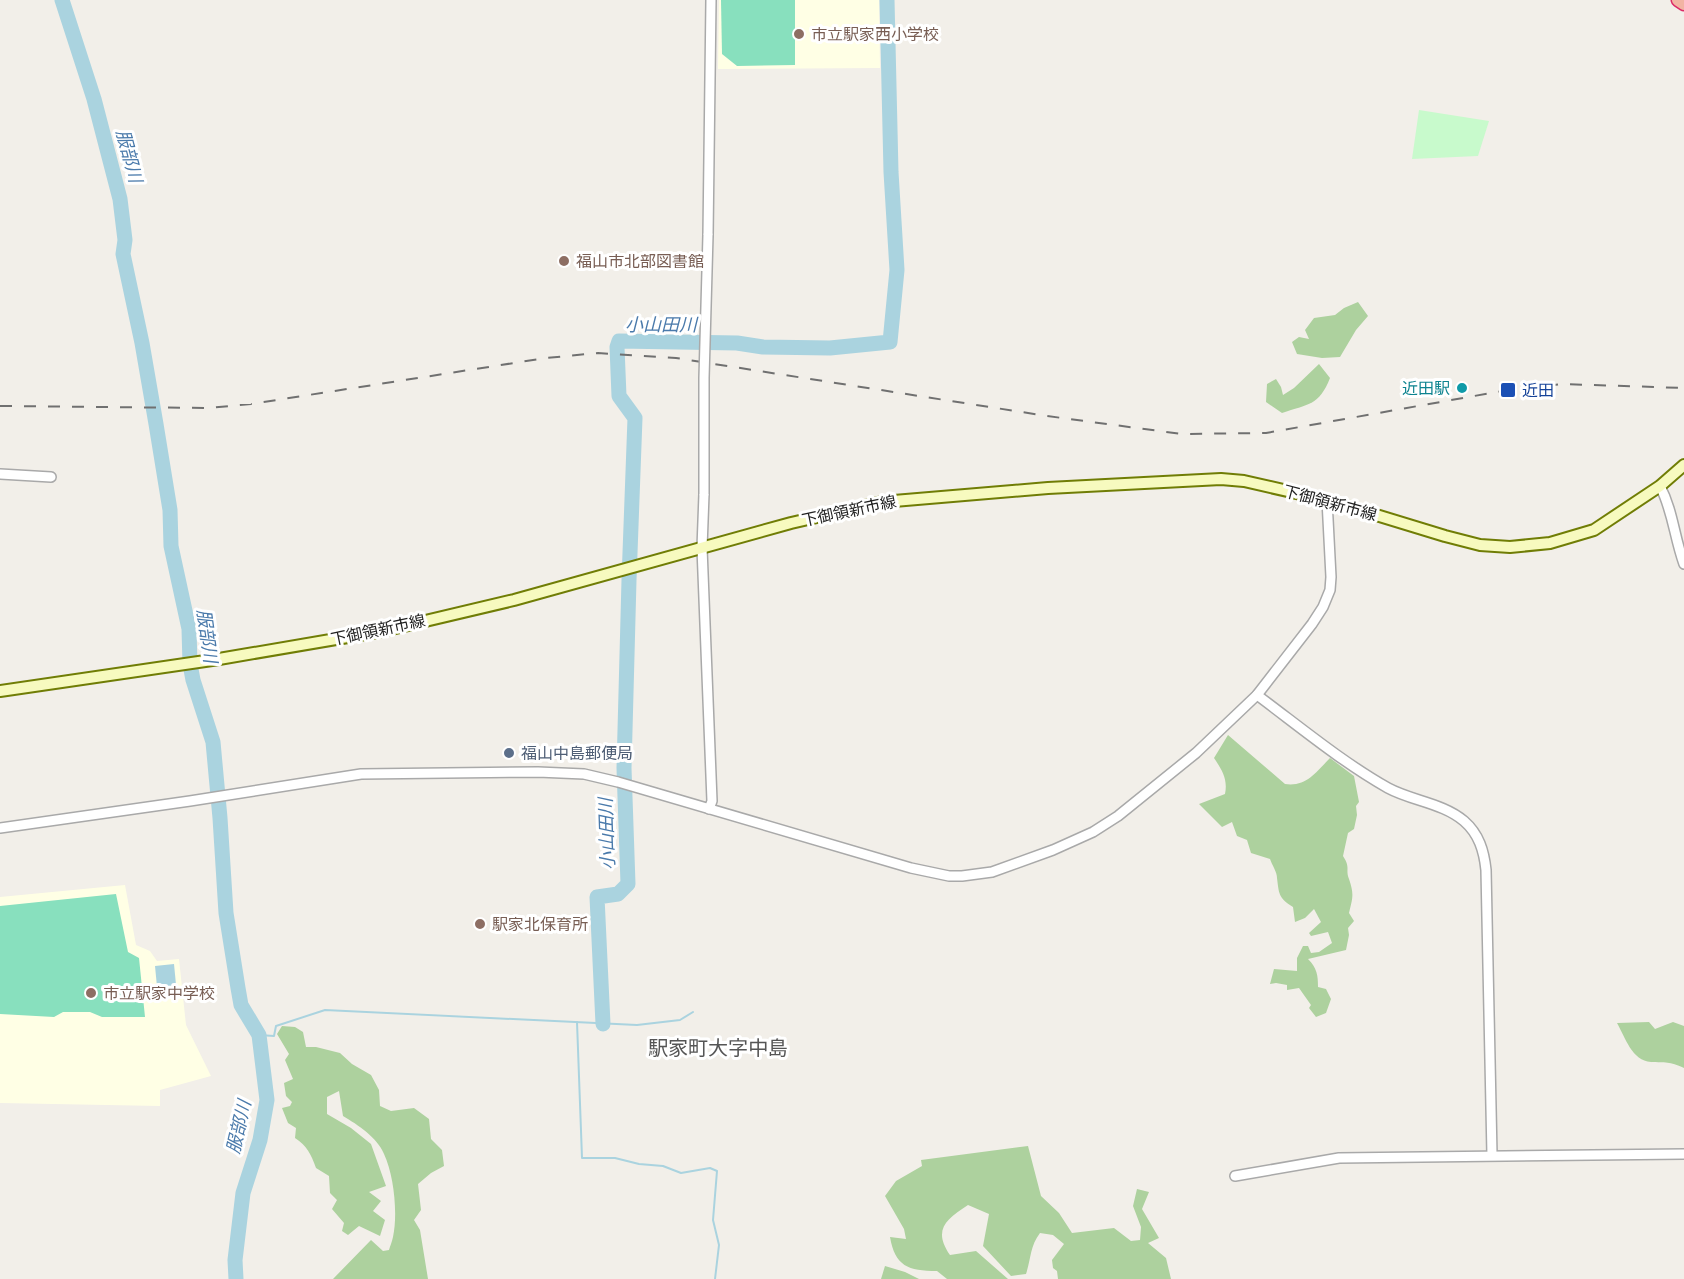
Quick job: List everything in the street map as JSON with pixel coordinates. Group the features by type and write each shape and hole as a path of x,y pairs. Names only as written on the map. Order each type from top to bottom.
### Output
{"highway":[{"path":"1678,0 1684,4"}],"main road":[{"name":"下御領新市線","path":"0,691 175,666 383,631 514,600 791,524 870,505 933,496 1221,479 1244,481 1328,500 1445,536 1510,548 1551,543 1594,530 1660,486 1684,465"}],"street":[{"path":"709,809 712,801 702,548 711,0"},
{"path":"0,474 51,477"},
{"path":"1660,486 1670,505 1676,540 1684,564"},
{"path":"0,828 361,774 538,772 584,774 911,868 949,876 992,872 1053,850 1093,832 1118,816 1196,753 1257,695 1312,624 1330,590 1328,500"},
{"path":"1257,695 1368,776 1391,790 1451,812 1463,820 1479,840 1484,854 1485,870 1492,1155"},
{"path":"1235,1176 1339,1158 1684,1154"}],"shaded area":[{"name":"市立駅家西小学校","path":"719,0 879,0 880,68 718,69"},
{"name":"市立駅家中学校","path":"125,885 136,945 150,951 157,961 179,959 186,1025 211,1076 160,1090 160,1106 0,1103 0,897"}],"green space":[{"path":"721,0 795,0 795,65 737,66 722,54"},
{"path":"1419,110 1489,121 1478,156 1412,159"},
{"path":"1358,302 1368,316 1356,330 1340,357 1322,358 1297,354 1292,342 1299,337 1309,339 1305,330 1314,318 1335,315"},
{"path":"1319,364 1330,378 1322,394 1312,403 1282,413 1266,402 1267,384 1276,379 1283,395 1294,388"},
{"path":"1228,735 1285,784 1305,781 1330,758 1354,776 1359,802 1356,806 1354,829 1348,833 1343,856 1347,863 1352,892 1349,913 1354,921 1348,928 1346,950 1308,959 1316,972 1318,987 1326,989 1331,999 1326,1013 1316,1017 1299,988 1287,990 1287,985 1270,984 1274,969 1297,971 1297,958 1303,946 1308,946 1311,953 1319,952 1332,943 1328,932 1311,936 1309,933 1321,922 1314,909 1305,918 1295,922 1293,907 1280,895 1276,873 1270,859 1251,853 1247,840 1237,836 1232,822 1222,827 1199,804 1225,794 1225,779 1214,758"},
{"path":"116,894 128,952 139,958 145,1017 102,1017 90,1012 63,1012 54,1017 0,1014 0,906"},
{"path":"1649,1022 1655,1029 1673,1022 1684,1026 1684,1068 1671,1063 1644,1061 1634,1053 1617,1023"},
{"path":"282,1026 295,1027 303,1032 306,1047 340,1053 352,1064 371,1075 379,1090 380,1106 391,1111 414,1108 429,1119 431,1139 442,1150 444,1166 418,1184 421,1210 414,1220 420,1230 428,1279 333,1279 371,1240 383,1251 389,1250 395,1217 393,1183 377,1142 361,1127 343,1116 339,1091 327,1097 327,1114 351,1128 371,1144 386,1186 369,1192 381,1201 373,1211 385,1220 380,1236 359,1226 348,1235 342,1231 344,1223 332,1209 337,1200 330,1193 329,1176 316,1168 308,1151 295,1138 296,1128 288,1123 282,1108 290,1106 292,1102 286,1096 284,1083 293,1079 285,1060 289,1054 277,1034"},
{"path":"1028,1146 1041,1196 1059,1213 1072,1233 1114,1228 1131,1241 1140,1240 1141,1227 1133,1206 1137,1189 1149,1192 1142,1209 1159,1238 1148,1243 1166,1258 1171,1279 1058,1279 1052,1260 1064,1244 1053,1235 1040,1233 1032,1248 1026,1274 1011,1276 983,1246 989,1214 968,1205 944,1226 942,1239 945,1246 950,1255 976,1251 1008,1279 947,1279 937,1271 918,1270 899,1261 890,1237 906,1239 904,1229 885,1196 896,1181 922,1166 921,1160"},
{"path":"885,1266 905,1272 919,1279 881,1279"}],"water":[{"path":"174,964 177,995 158,997 155,966"}],"waterway":[{"name":"服部川","path":"62,0 94,99 120,199 125,240 123,254 156,424 170,510 171,546 189,629 190,664 213,742 226,913 238,988 241,1005 259,1035 267,1100 260,1140 243,1193 235,1260 236,1279"},
{"name":"小山田川","path":"603,1024 597,897 618,894 628,884 624,768 635,418 619,396 617,347 619,341 737,343 763,347 830,348 890,342 897,270 891,172 887,0"},
{"path":"259,1035 274,1036 276,1026 325,1010 637,1025 680,1020 693,1012"},
{"path":"577,1022 582,1158 615,1158 639,1164 663,1166 681,1173 710,1168 717,1171 713,1220 719,1245 715,1279"}],"railway":[{"path":"0,406 209,408 251,404 546,358 598,353 676,358 1047,416 1182,434 1266,433 1508,390 1562,384 1684,388"}],"place":[{"name":"市立駅家西小学校","path":"799,34"},
{"name":"福山市北部図書館","path":"564,261"},
{"name":"近田駅","path":"1462,388"},
{"name":"近田","path":"1508,390"},
{"name":"福山中島郵便局","path":"509,753"},
{"name":"駅家北保育所","path":"480,924"},
{"name":"市立駅家中学校","path":"91,993"}],"district":[{"name":"駅家町大字中島","path":"718,1048"}]}
